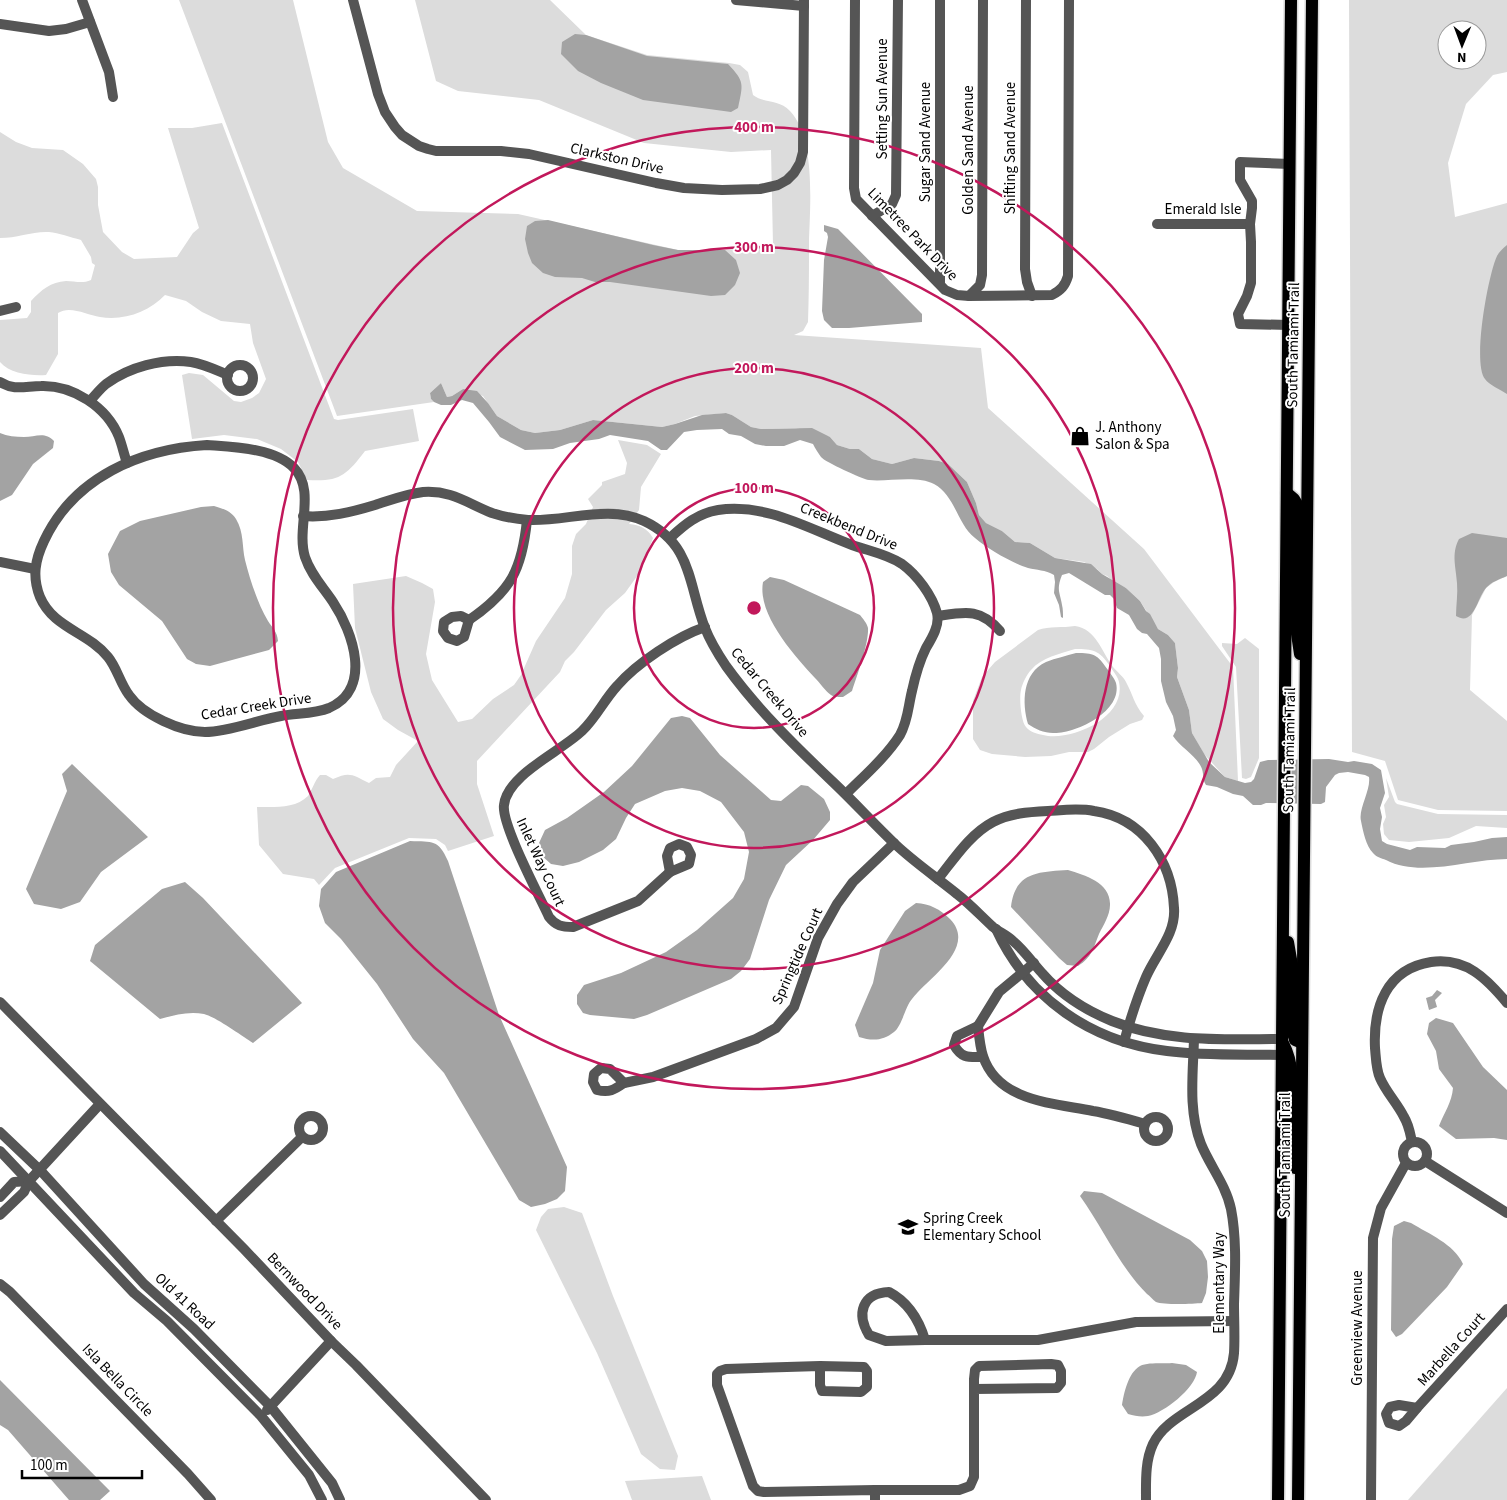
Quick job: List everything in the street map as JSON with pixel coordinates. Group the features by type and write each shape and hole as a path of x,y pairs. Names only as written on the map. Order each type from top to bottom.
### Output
{"main road":[{"name":"South Tamiami Trail","path":"1278,1500 1291,0"},
{"name":"South Tamiami Trail","path":"1298,1500 1312,0"},
{"path":"1287,493 1297,504 1296,627 1306,696"},
{"path":"1283,913 1292,965 1293,1033 1295,1040 1302,1044"},
{"path":"1282,1039 1289,1054 1292,1068 1290,1136 1301,1205"}],"street":[{"path":"82,0 110,78 113,97"},
{"name":"Clarkston Drive","path":"353,0 378,94 385,112 402,135 419,146 436,151 501,151 540,155 656,183 684,188 722,190 760,189 778,185 794,173 800,163 803,152 804,3"},
{"path":"736,0 804,3"},
{"name":"Limetree Park Drive","path":"855,0 854,188 856,199 950,293 969,296 1052,295 1060,291 1065,285 1068,276 1069,0"},
{"name":"Setting Sun Avenue","path":"872,216 892,204 896,195 898,0"},
{"name":"Sugar Sand Avenue","path":"940,0 940,284"},
{"name":"Golden Sand Avenue","path":"969,296 980,285 982,275 984,0"},
{"name":"Shifting Sand Avenue","path":"1026,0 1025,269 1032,296"},
{"path":"0,24 49,31 66,29 90,22"},
{"name":"Emerald Isle","path":"1289,325 1240,324 1238,314 1248,296 1251,283 1250,224 1252,208 1252,201 1240,180 1240,162 1290,164"},
{"name":"Emerald Isle","path":"1157,224 1250,224"},
{"path":"0,311 16,307"},
{"path":"90,401 105,385 140,368 158,362 177,360 192,362 228,375"},
{"path":"0,382 13,388 56,387 90,401 108,417 119,436 127,463"},
{"name":"Cedar Creek Drive","path":"198,446 234,447 270,454 287,462 299,475 305,492 303,545 308,564 316,580 338,611 353,647 356,665 353,684 335,705 318,711 281,716 210,732 188,729 156,717 140,707 128,693 116,669 105,654 91,641 61,624 47,610 40,598 35,570 45,538 68,504 93,482 127,463 162,451 198,446"},
{"name":"Cedar Creek Drive","path":"303,516 329,517 402,496 430,492 458,497 500,515 527,520 609,514 627,515 645,522 670,538 685,561 705,627 727,667 777,727 894,843 996,929 1016,943 1058,989 1080,1005 1097,1014 1128,1027 1165,1036 1194,1039 1282,1039"},
{"name":"Creekbend Drive","path":"670,538 690,520 719,510 751,511 786,518 853,546 884,555 901,563 927,592 933,601 938,616"},
{"path":"469,620 491,604 515,573 522,555 527,520"},
{"path":"0,562 35,570"},
{"path":"846,794 900,735 908,715 917,671 936,630 938,616 966,612 976,614 993,623 1000,631"},
{"name":"Inlet Way Court","path":"670,872 646,895 630,906 573,927 555,924 549,917 506,824 503,807 505,798 513,783 581,732 594,718 617,686 631,673 683,636 705,627"},
{"path":"938,879 976,834 993,822 1013,815 1081,809 1093,810 1115,817 1143,835 1156,849 1166,867 1172,888 1174,910 1171,930 1146,976 1124,1042"},
{"name":"Springtide Court","path":"624,1083 653,1077 756,1039 776,1028 794,1007 818,938 837,904 853,882 894,843"},
{"name":"Cedar Creek Drive","path":"996,929 1003,946 1036,989 1065,1014 1098,1032 1124,1042 1148,1048 1193,1054 1282,1055"},
{"path":"1412,1142 1406,1119 1384,1086 1377,1068 1375,1041 1377,1010 1386,992 1398,978 1412,968 1430,962 1450,962 1469,967 1479,974 1507,1003"},
{"path":"983,1057 966,1057 959,1053 954,1045 957,1036 978,1026 999,992 1034,963"},
{"name":"Bernwood Drive","path":"0,1002 100,1105 148,1151 486,1500"},
{"path":"978,1026 983,1057 997,1079 1004,1086 1021,1096 1117,1116 1145,1124"},
{"name":"Elementary Way","path":"1146,1500 1147,1467 1153,1444 1160,1433 1168,1426 1207,1398 1222,1384 1228,1375 1234,1355 1234,1225 1227,1195 1205,1153 1197,1130 1193,1107 1194,1039"},
{"path":"0,1214 24,1192 28,1181 100,1105"},
{"name":"Old 41 Road","path":"0,1132 40,1170 144,1284 194,1329 271,1407 332,1483 340,1500"},
{"path":"216,1221 302,1137"},
{"path":"1412,1142 1420,1143 1425,1147 1427,1157 1425,1161 1416,1167 1406,1163 1402,1156 1403,1151 1412,1142"},
{"name":"Old 41 Road","path":"0,1151 134,1293 167,1321 261,1416 309,1475 322,1500"},
{"path":"1425,1161 1507,1213"},
{"name":"Greenview Avenue","path":"1371,1500 1373,1238 1381,1208 1406,1163"},
{"path":"0,1197 14,1182 28,1181"},
{"name":"Isla Bella Circle","path":"0,1284 188,1474 211,1500"},
{"path":"925,1340 921,1326 898,1297 889,1292 879,1293 870,1297 864,1306 862,1316 864,1327 869,1336 886,1340 925,1340 1038,1340 1136,1322 1234,1321"},
{"name":"Marbella Court","path":"1417,1408 1507,1309"},
{"path":"261,1416 331,1341"},
{"path":"820,1366 820,1386 822,1391 861,1392 866,1387 867,1371 865,1368 820,1366 726,1369 720,1370 717,1374 717,1385 753,1486 758,1491 875,1495 959,1490 970,1486 974,1477 974,1389 975,1370 982,1365 1051,1364 1058,1365 1061,1371 1061,1383 1057,1388 974,1389"}],"shaded area":[{"path":"179,0 293,0 328,142 343,168 417,211 518,214 678,250 725,250 773,245 771,150 731,152 644,143 539,100 458,91 436,81 415,0 550,0 586,35 647,55 740,65 748,72 753,95 762,100 777,103 790,111 798,123 808,155 810,191 808,322 803,331 794,335 981,348 988,408 1144,549 1233,667 1238,781 1225,777 1204,754 1192,733 1189,710 1177,677 1178,668 1175,643 1168,635 1158,629 1140,601 1126,588 1115,583 1084,562 1055,558 1030,543 1015,542 1002,531 986,523 979,515 967,482 948,464 914,458 892,464 872,459 859,449 850,449 837,445 830,437 796,428 761,429 751,427 726,413 695,416 662,427 593,420 560,430 535,433 521,430 497,416 483,396 463,389 447,397 441,383 430,393 431,399 434,402 337,416"},
{"path":"1349,0 1507,0 1507,72 1493,75 1466,104 1448,163 1455,217 1507,203 1507,576 1486,588 1472,615 1470,690 1507,721 1507,811 1438,810 1398,800 1385,761 1352,752"},
{"path":"575,34 586,35 647,56 728,64 740,80 742,88 738,108 731,112 643,100 601,83 578,71 561,54 562,42"},
{"path":"222,123 334,419 413,409 419,441 365,451 347,472 341,476 327,480 307,480 298,462 281,449 257,439 224,435 192,439 182,375 189,373 203,375 234,401 241,402 259,393 266,379 253,343 250,324 221,321 202,312 186,301 165,295 159,301 136,314 118,318 100,317 73,310 58,313 58,354 46,375 15,372 0,362 0,320 27,318 31,312 31,301 43,290 61,282 91,280 95,265 92,263 91,257 81,240 65,235 43,232 0,238 0,132 16,142 32,148 63,150 83,164 96,179 103,232 122,252 134,259 177,257 193,233 199,228 168,128 192,128"},
{"path":"548,220 678,250 725,250 736,260 740,273 735,285 725,295 711,296 610,282 595,282 582,278 555,277 543,273 532,263 525,239 527,226 535,221"},
{"path":"824,225 838,229 922,314 922,322 832,328 824,320 822,311 824,260 828,237 824,231"},
{"path":"1507,245 1507,394 1485,379 1481,370 1480,356 1483,319 1493,266 1501,250"},
{"path":"441,383 447,397 463,389 477,391 497,416 521,430 535,433 560,430 593,420 662,427 702,415 726,413 751,427 761,429 812,428 830,437 837,445 850,449 859,449 872,459 892,464 914,458 948,464 967,482 979,515 986,523 1002,531 1015,542 1030,543 1055,558 1091,564 1102,574 1126,588 1140,601 1158,629 1168,635 1175,643 1178,668 1177,677 1189,710 1192,733 1209,762 1225,777 1245,783 1251,782 1254,779 1260,762 1268,760 1329,759 1372,764 1381,770 1385,793 1380,808 1382,841 1410,850 1417,847 1445,848 1451,845 1507,837 1507,859 1429,868 1399,865 1377,856 1368,846 1361,821 1361,811 1369,782 1369,777 1365,775 1348,772 1335,775 1326,787 1325,802 1321,804 1266,803 1253,805 1243,796 1206,785 1200,765 1173,736 1176,730 1161,681 1159,648 1147,634 1137,629 1129,615 1117,608 1114,599 1110,595 1105,595 1069,573 1062,575 1059,584 1063,608 1063,618 1061,617 1054,593 1054,575 1015,563 980,542 964,525 947,495 934,484 911,479 869,480 844,470 824,459 813,444 800,440 784,446 766,446 755,444 741,436 729,434 722,429 684,432 667,450 661,450 648,441 610,435 599,439 570,443 553,449 525,450 500,437 473,403 462,400 451,405 441,405 434,402 431,399 430,393"},
{"path":"0,433 18,437 43,435 54,441 53,448 33,464 12,495 0,501"},
{"path":"618,440 647,445 661,454 641,487 639,510 629,524 643,528 653,538 640,572 625,593 606,610 565,661 560,672 477,761 477,784 494,836 448,851 445,845 436,839 409,838 335,868 319,885 314,879 283,874 259,845 257,807 284,806 303,800 308,796 320,775 326,775 333,779 344,775 351,775 369,783 376,778 390,777 396,765 418,741 383,719 371,692 355,628 353,584 406,576 433,589 435,602 426,654 432,680 458,722 472,719 493,699 514,685 521,675 536,641 565,598 572,574 572,546 576,534 586,524 593,507 588,499 602,485 602,482 625,474 627,463"},
{"path":"214,506 229,512 239,524 245,560 252,584 268,621 276,632 278,641 269,650 210,666 196,664 187,659 162,621 119,585 111,572 108,554 120,531 140,521 201,507"},
{"path":"1472,533 1507,538 1507,576 1488,586 1471,615 1467,618 1462,618 1456,616 1455,550 1459,539"},
{"path":"770,577 784,580 860,615 866,623 868,634 860,668 852,691 843,697 834,696 827,692 779,634 766,608 763,595 763,582"},
{"path":"1075,626 1088,632 1098,642 1113,667 1126,682 1144,716 1142,720 1130,724 1088,752 1069,752 1051,756 1025,757 992,754 980,750 973,739 973,701 982,677 995,662 1038,630","holes":["1075,649 1091,650 1099,654 1117,676 1119,695 1114,706 1106,716 1094,725 1081,731 1054,736 1043,735 1030,730 1024,724 1020,704 1020,694 1028,674 1040,662 1057,654"]},
{"path":"1245,638 1259,649 1259,758 1251,777 1246,779 1242,778 1236,667 1222,646 1222,643 1237,644"},
{"path":"1076,653 1087,653 1095,656 1114,678 1116,693 1112,703 1096,719 1074,730 1050,733 1031,726 1028,724 1026,716 1025,698 1028,681 1032,673 1046,662"},
{"path":"682,716 690,718 720,755 771,800 781,801 801,785 808,786 824,799 830,812 830,820 813,840 786,865 769,900 750,959 741,971 731,979 634,1019 583,1013 577,1004 577,995 584,985 621,973 666,952 697,930 733,898 744,879 749,852 744,832 721,802 700,791 682,788 665,791 635,804 616,839 603,850 579,862 563,866 551,864 542,856 539,843 545,830 567,818 604,792 632,766 671,718"},
{"path":"72,764 148,837 101,872 80,902 61,909 34,904 26,889 67,791 62,774"},
{"path":"1386,778 1397,804 1438,814 1507,815 1507,828 1476,826 1449,838 1409,842 1389,840 1384,834 1383,824 1386,817 1384,805 1389,797"},
{"path":"410,841 424,841 438,845 448,861 499,1015 567,1167 565,1191 557,1199 545,1204 531,1207 519,1200 444,1073 413,1039 377,984 341,939 325,923 319,906 321,889 336,872"},
{"path":"1068,870 1089,877 1102,886 1109,897 1110,905 1108,916 1092,952 1078,966 1067,965 1059,958 1011,907 1013,895 1023,880 1038,873"},
{"path":"185,882 203,898 302,1003 253,1043 204,1014 187,1013 160,1019 90,961 95,945 162,889"},
{"path":"916,903 934,908 950,919 957,930 958,941 954,952 938,973 912,999 894,1032 886,1037 877,1039 859,1037 855,1025 873,983 880,950 905,911"},
{"path":"1437,990 1442,993 1435,1000 1437,1007 1429,1010 1426,998 1432,996"},
{"path":"1436,1018 1453,1023 1483,1067 1507,1090 1507,1140 1494,1138 1456,1139 1439,1126 1453,1088 1439,1069 1436,1051 1427,1034 1429,1023"},
{"path":"1084,1191 1102,1193 1190,1240 1202,1251 1207,1261 1208,1277 1206,1293 1202,1303 1160,1303 1147,1294 1128,1271 1080,1196"},
{"path":"564,1207 582,1213 613,1296 678,1456 675,1470 660,1469 641,1454 597,1353 536,1230 541,1217 548,1209"},
{"path":"1404,1221 1411,1223 1447,1245 1463,1264 1447,1287 1402,1334 1396,1337 1391,1330 1392,1239 1394,1226"},
{"path":"1172,1363 1186,1365 1197,1372 1191,1385 1185,1392 1170,1405 1155,1414 1136,1416 1128,1414 1122,1405 1132,1373 1140,1366 1147,1364"},
{"path":"0,1380 110,1491 100,1500 69,1500 8,1430 0,1425"},
{"path":"1507,1388 1507,1500 1408,1500"},
{"path":"702,1476 711,1500 632,1500 625,1481"}],"place":[{"name":"J. Anthony Salon & Spa","path":"1080,436"},
{"name":"Spring Creek Elementary School","path":"908,1227"}]}
